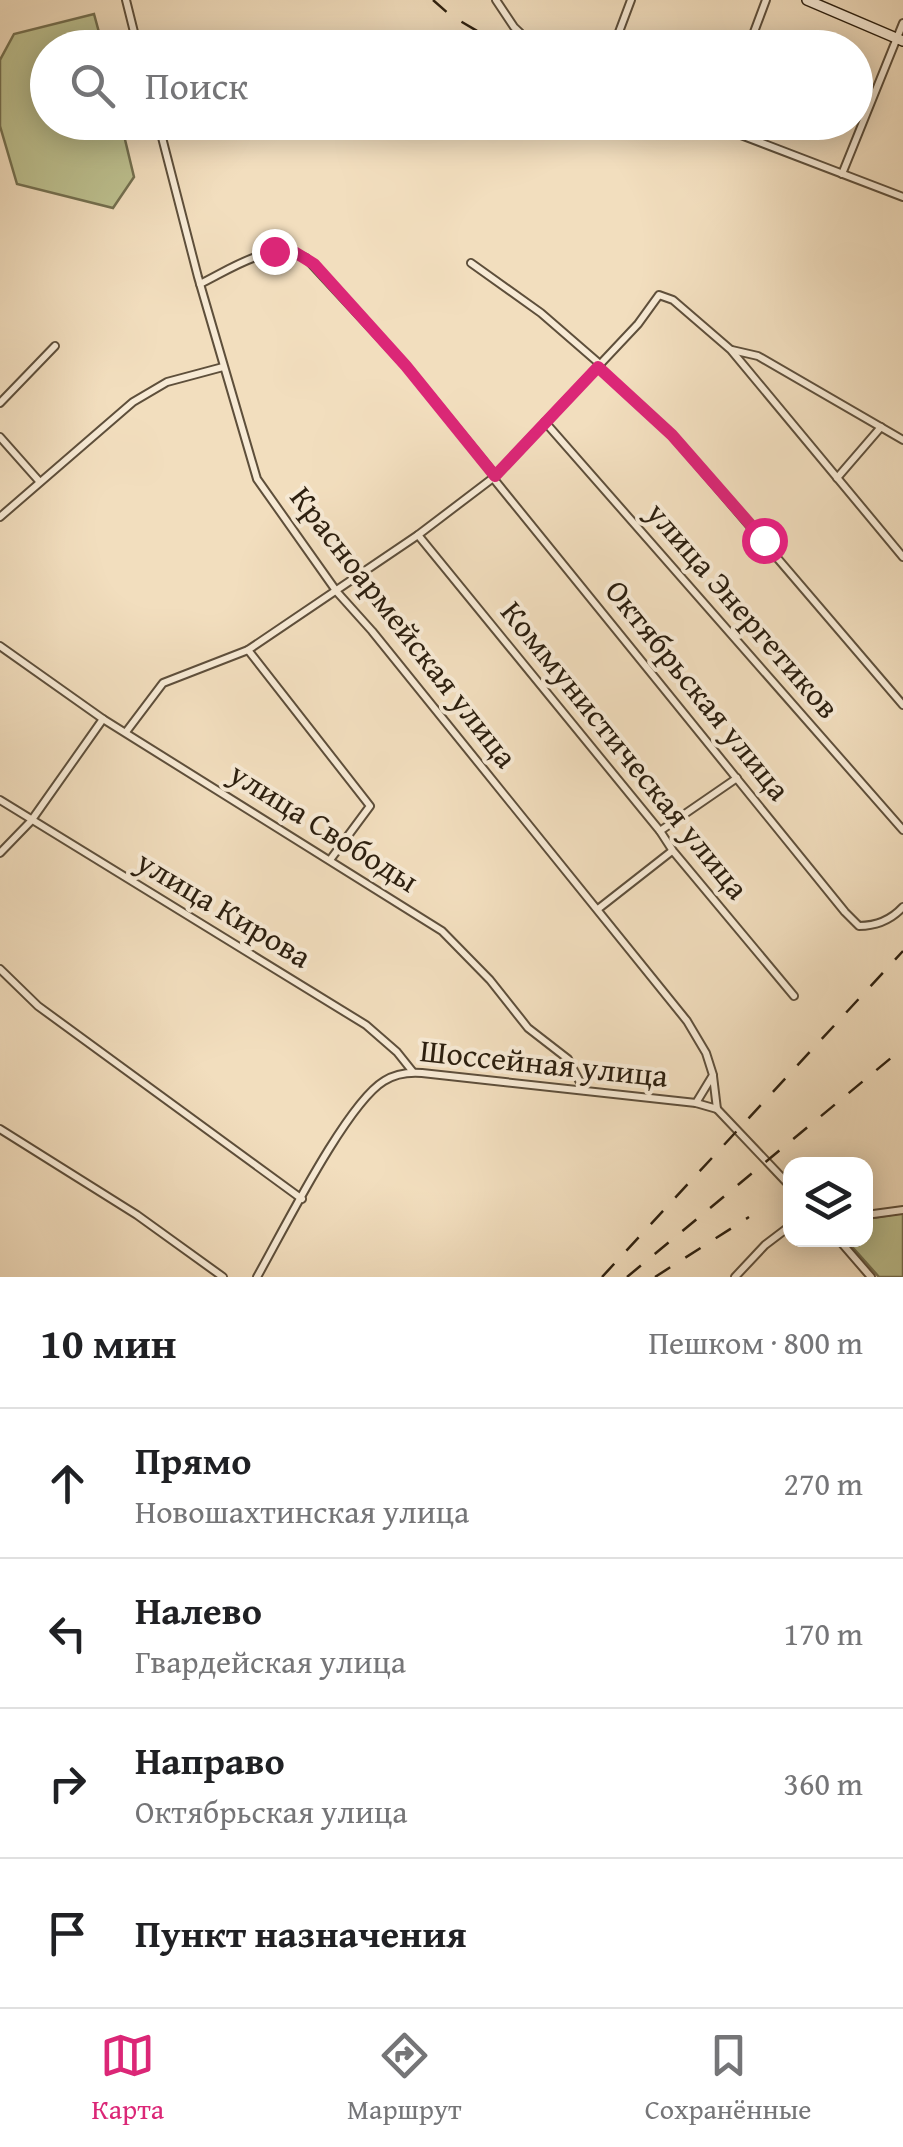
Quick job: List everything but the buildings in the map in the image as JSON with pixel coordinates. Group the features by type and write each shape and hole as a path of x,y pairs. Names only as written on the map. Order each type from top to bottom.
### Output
{"street":[{"path":"126,0 134,30"},
{"path":"496,0 517,30"},
{"path":"620,30 631,0"},
{"path":"755,30 766,0"},
{"path":"807,0 900,40"},
{"path":"873,102 900,40 903,23"},
{"name":"Красноармейская улица","path":"163,140 223,367 258,478 337,592 687,1021 706,1053 717,1110"},
{"path":"746,140 903,198"},
{"path":"842,174 857,140"},
{"name":"Октябрьская улица","path":"200,284 263,254 286,251 306,258 406,366 845,912 859,926 870,926 888,920 903,907"},
{"path":"471,263 541,313 672,435 903,705"},
{"path":"126,732 170,679 248,650 418,535 494,476 638,324 659,295 672,300 731,350 903,557"},
{"path":"0,402 54,346"},
{"path":"731,350 758,356 903,440"},
{"path":"0,517 38,481 151,390 223,367"},
{"name":"улица Энергетиков","path":"545,422 903,830"},
{"path":"837,478 881,426"},
{"path":"0,438 38,481"},
{"name":"Коммунистическая улица","path":"418,535 794,996"},
{"name":"улица Свободы","path":"0,646 103,718 442,930 490,980 528,1028 568,1058 584,1090"},
{"path":"248,650 370,806 330,860"},
{"path":"0,852 31,821 103,718"},
{"path":"660,831 738,778"},
{"name":"улица Кирова","path":"0,800 366,1025 413,1072"},
{"path":"598,910 672,851"},
{"path":"0,969 38,1006 302,1200"},
{"name":"Шоссейная улица","path":"257,1277 349,1119 372,1090 386,1080 413,1072 696,1103 717,1110"},
{"path":"696,1103 713,1075"},
{"path":"717,1110 783,1179"},
{"path":"0,1129 137,1215 223,1277"},
{"path":"873,1214 903,1210"},
{"path":"735,1277 783,1231"},
{"path":"846,1247 871,1277"}],"green space":[{"path":"94,14 98,30 30,30"},
{"path":"30,30 30,140 125,140 134,177 113,208 17,184 0,126 0,60 14,34"},
{"path":"903,1213 903,1277 879,1277 852,1247 873,1247 873,1218"}],"railway":[{"path":"433,0 475,30"},
{"path":"602,1277 903,951"},
{"path":"627,1277 903,1048"},
{"path":"655,1277 749,1217"}],"route":[{"path":"274,251 296,253 314,264 406,366 495,476 598,367 672,435 764,540"}]}
